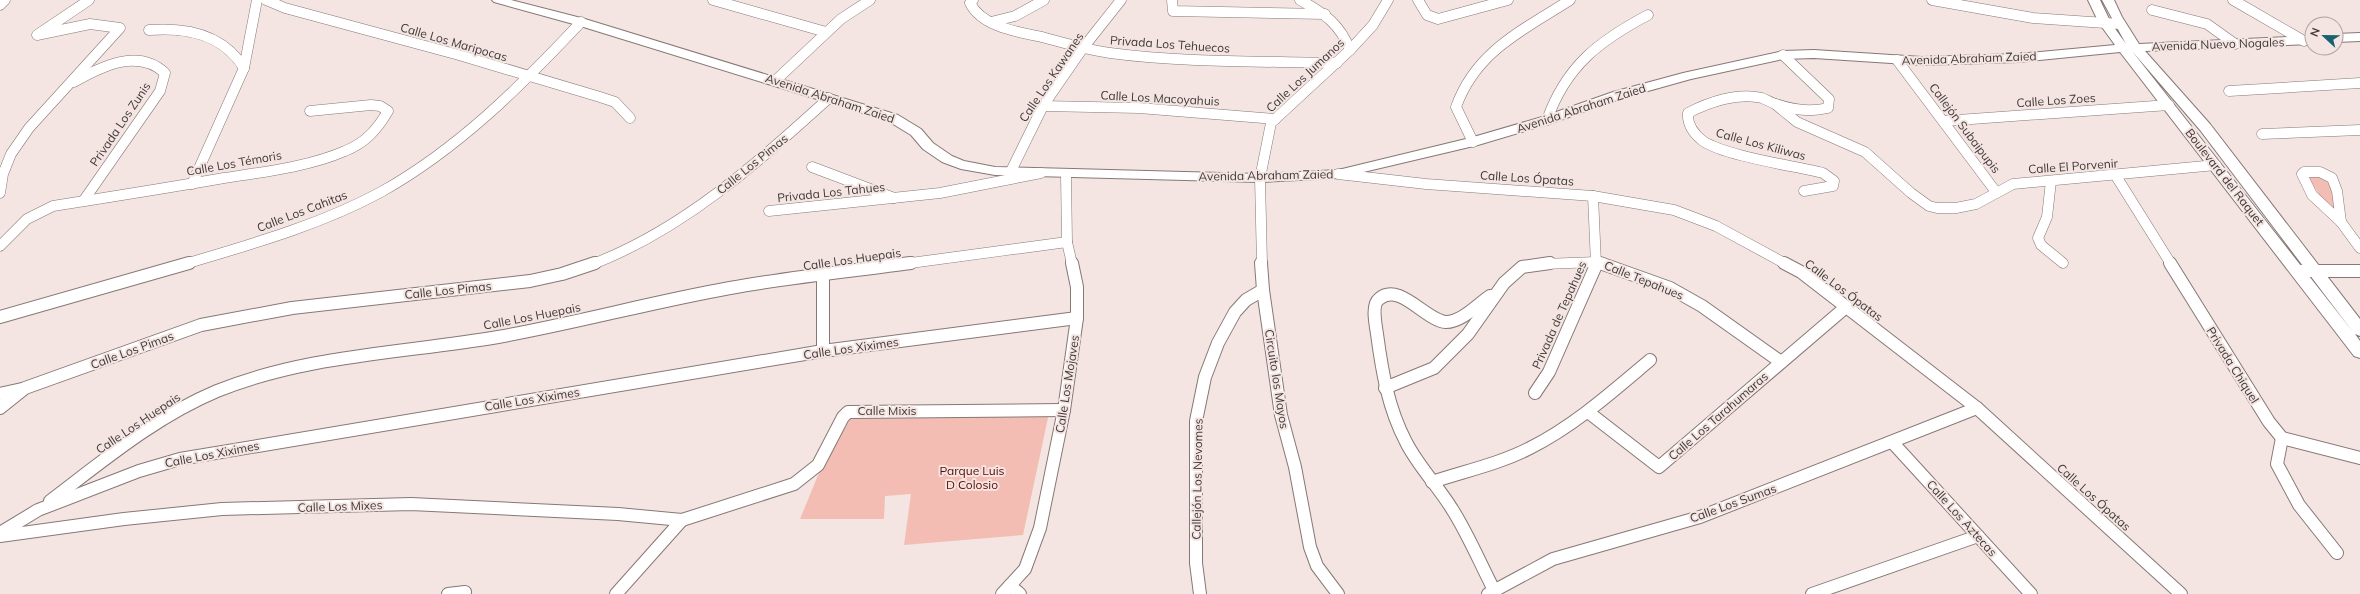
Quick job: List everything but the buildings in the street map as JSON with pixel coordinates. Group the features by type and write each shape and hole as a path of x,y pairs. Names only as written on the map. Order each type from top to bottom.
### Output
{"street":[{"path":"0,5 5,0"},
{"path":"0,193 3,174 11,154 29,128 120,28 90,24 37,34 90,0"},
{"path":"192,184 225,114 244,68 256,0"},
{"name":"Calle Los Maripocas","path":"266,0 285,8 531,76 615,102 630,118"},
{"name":"Avenida Abraham Zaied","path":"498,0 582,22 776,80 905,123 936,153 961,165 1010,173 1041,174 1260,178 1338,174 1473,142 1547,120 1618,95 1687,76 1783,55 1814,54 1897,60 2018,58 2123,48"},
{"path":"713,0 826,32"},
{"path":"776,80 826,32 856,8 870,0"},
{"name":"Privada Los Tehuecos","path":"973,0 971,7 991,22 1019,33 1108,53 1172,59 1337,63"},
{"path":"991,22 1015,16 1044,0"},
{"name":"Calle Los Kawanes","path":"1010,173 1043,106 1083,48 1121,0"},
{"path":"1172,0 1173,11 1325,14"},
{"path":"1300,0 1325,14 1342,28 1350,50"},
{"name":"Calle Los Jumanos","path":"1260,178 1266,139 1275,119 1350,50 1373,25 1388,0"},
{"path":"1418,0 1427,15 1438,19 1508,0"},
{"path":"1473,142 1456,107 1461,93 1479,64 1500,44 1570,0"},
{"path":"1932,0 2033,18 2120,24"},
{"name":"Boulevard del Raquet","path":"2094,0 2105,23 2123,48 2216,165 2360,352"},
{"name":"Boulevard del Raquet","path":"2108,0 2120,24 2138,48 2205,127 2360,330"},
{"path":"2233,0 2304,38"},
{"path":"2152,10 2207,24 2235,44"},
{"path":"1547,120 1552,100 1561,84 1573,69 1592,50 1648,15"},
{"name":"Calle Los Cahitas","path":"0,317 266,240 335,215 404,178 469,132 531,76 582,22"},
{"path":"149,30 171,27 202,34 228,48 240,60 244,68"},
{"path":"2344,37 2360,36"},
{"name":"Avenida Nuevo Nogales","path":"2123,48 2304,40"},
{"name":"Calle Los Kiliwas","path":"1783,55 1825,96 1830,104 1828,108 1821,110 1775,104 1755,97 1718,101 1688,113 1687,121 1692,130 1703,141 1719,149 1823,174 1830,177 1834,181 1833,186 1828,189 1804,191"},
{"name":"Privada Los Zunis","path":"65,88 96,71 116,63 134,60 148,61 160,66 165,72 160,91 84,200"},
{"name":"Callejón Subaipupis","path":"1897,60 1996,192"},
{"path":"2229,91 2360,83"},
{"name":"Calle Los Pimas","path":"0,394 25,388 201,325 230,318 354,300 484,286 575,271 637,244 686,214 744,172 829,98"},
{"name":"Calle El Porvenir","path":"1775,104 1797,123 1854,146 1866,153 1918,198 1936,208 1979,203 1996,192 2013,184 2116,176 2216,165"},
{"name":"Calle Los Zoes","path":"1944,121 2169,105"},
{"name":"Calle Los Témoris","path":"0,246 27,219 43,209 84,200 263,172 346,151 365,140 377,130 388,111 380,106 371,106 310,111"},
{"name":"Calle Los Macoyahuis","path":"1043,106 1139,108 1275,119"},
{"path":"2262,134 2360,130"},
{"name":"Privada Los Tahues","path":"812,167 896,198"},
{"path":"2341,222 2337,191 2332,178 2320,172 2304,172 2302,174 2303,180 2307,187 2318,201 2341,222 2360,248"},
{"name":"Privada Los Tahues","path":"769,211 941,194 993,186 1041,174"},
{"name":"Calle Los Mojaves","path":"1011,591 1025,569 1040,528 1064,410 1077,318 1077,287 1067,242 1066,174"},
{"name":"Calle Los Ópatas","path":"1338,174 1426,184 1593,196 1674,210 1716,226 1801,272 1977,408 2181,594"},
{"name":"Privada Chiquel","path":"2116,176 2260,409 2282,438"},
{"name":"Circuito los Mayos","path":"1260,178 1260,238 1264,290 1282,415 1295,467 1310,547 1317,566 1338,594"},
{"path":"2051,181 2047,217 2038,238 2042,245 2063,263"},
{"name":"Privada de Tepahues","path":"1535,393 1549,372 1597,262 1593,196"},
{"name":"Calle Los Huepais","path":"38,510 151,427 192,403 249,379 312,364 377,353 431,348 563,325 688,295 1067,242"},
{"name":"Calle Tepahues","path":"1491,592 1464,530 1406,442 1385,388 1375,322 1376,302 1380,298 1387,295 1401,296 1438,320 1451,321 1471,311 1497,291 1522,267 1538,264 1597,262 1670,288 1702,306 1781,362"},
{"path":"2298,271 2360,271"},
{"path":"823,276 823,351"},
{"name":"Callejón Los Nevomes","path":"1200,594 1196,563 1196,421 1205,377 1218,343 1235,312 1246,300 1264,290"},
{"name":"Calle Tepahues","path":"1385,388 1434,368 1468,334 1497,291"},
{"name":"Calle Los Tarahumaras","path":"1588,412 1659,467 1846,307"},
{"name":"Calle Los Xiximes","path":"0,533 38,510 139,471 180,459 823,351 1077,318"},
{"path":"1432,482 1529,448 1588,412 1650,360"},
{"name":"Calle Los Pimas","path":"0,408 25,388"},
{"name":"Calle Los Sumas","path":"1491,592 1536,566 1565,555 1700,517 1977,408"},
{"name":"Calle Mixis","path":"682,520 772,492 794,484 808,475 818,465 843,418 848,412 1064,410"},
{"path":"2337,553 2300,505 2277,464 2282,438 2360,458"},
{"name":"Calle Los Aztecas","path":"1893,442 2031,594"},
{"name":"Calle Los Mixes","path":"0,536 124,519 222,509 411,504 618,514 682,520"},
{"path":"616,594 682,520"},
{"path":"1812,594 1978,536"},
{"path":"448,594 465,592"}],"green space":[{"path":"2308,177 2320,177 2329,181 2337,211 2329,210"},
{"name":"Parque Luis D Colosio","path":"1049,413 1023,535 904,545 911,494 885,496 884,519 800,519 823,463 853,415"}]}
